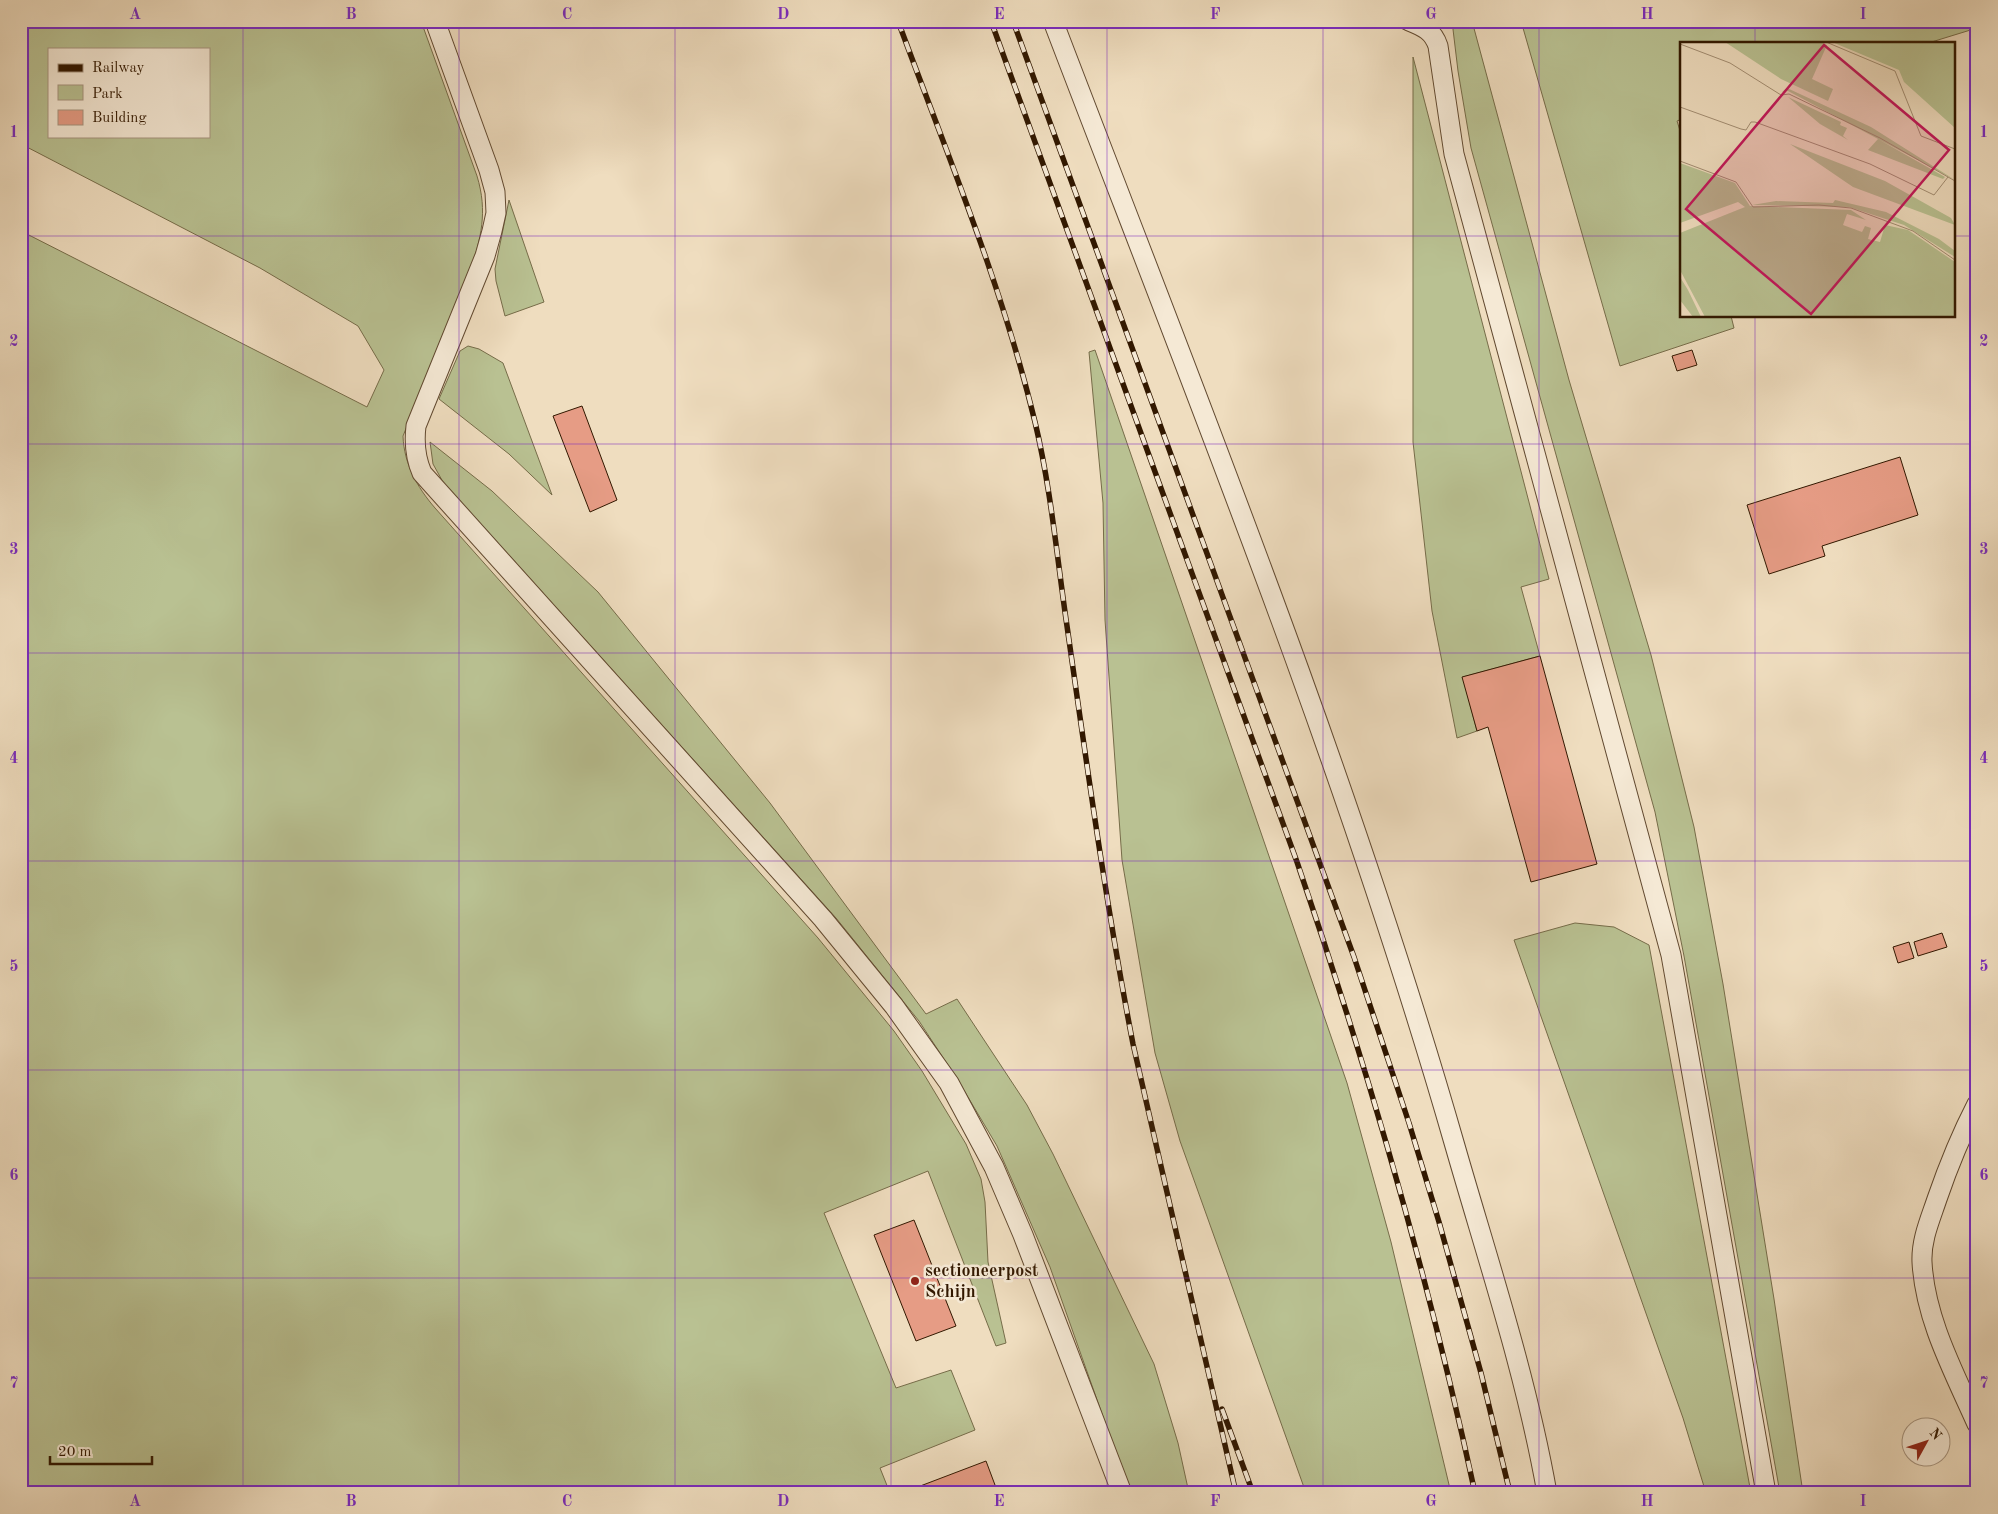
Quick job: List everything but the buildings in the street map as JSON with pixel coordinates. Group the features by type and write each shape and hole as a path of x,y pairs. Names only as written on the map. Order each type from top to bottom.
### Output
{"lane":[{"path":"435,21 489,170 496,213 485,256 416,426 414,443 416,460 422,473 823,919 894,1006 949,1083 994,1167 1095,1417 1122,1493"},
{"path":"1054,21 1300,671 1417,1016 1504,1306 1537,1439 1547,1493"},
{"path":"1409,21 1426,28 1434,35 1438,46 1454,154 1670,955 1766,1493"},
{"path":"1977,1104 1965,1127 1924,1234 1922,1262 1928,1305 1944,1350 1977,1424"}],"green space":[{"path":"21,21 421,21 477,176 483,213 480,236 470,272 403,436 406,456 413,475 435,508 818,938 894,1031 922,1071 966,1144 981,1179 985,1202 988,1262 1006,1343 996,1346 928,1171 824,1213 896,1388 951,1370 975,1430 880,1468 890,1493 21,1493 21,231 367,407 384,370 358,326 260,268 21,144"},
{"path":"1452,21 1472,21 1569,380 1651,655 1694,827 1723,984 1803,1493 1780,1493 1684,956 1655,812 1471,148"},
{"path":"1521,21 1977,21 1977,28 1932,42 1680,42 1680,120 1677,121 1680,131 1680,318 1732,318 1734,328 1620,366"},
{"path":"1413,57 1549,579 1521,587 1540,656 1463,677 1477,731 1457,738 1432,611 1413,442"},
{"path":"509,200 544,302 505,316 496,281 495,269"},
{"path":"468,346 479,349 503,363 552,495 509,454 439,399 460,351"},
{"path":"1095,350 1347,1083 1391,1242 1451,1493 1306,1493 1180,1141 1155,1053 1122,860 1105,620 1103,503 1089,352"},
{"path":"430,442 492,491 598,592 770,803 926,1014 957,999 1027,1105 1053,1154 1154,1364 1178,1443 1189,1493 1130,1493 1050,1267 997,1146 959,1082 919,1021 836,918 443,482 433,464"},
{"path":"1575,923 1614,927 1649,945 1751,1493 1706,1493 1683,1418 1514,940"}],"railway":[{"path":"898,21 954,170 1007,320 1041,447 1050,498 1082,731 1123,992 1133,1044 1236,1493"},
{"path":"991,21 1297,862 1323,940 1372,1096 1417,1254 1438,1333 1475,1493"},
{"path":"1013,21 1354,957 1409,1123 1439,1222 1481,1373 1510,1493"},
{"path":"1222,1409 1253,1493"}],"place":[{"name":"sectioneerpost Schijn","path":"915,1281"}]}
